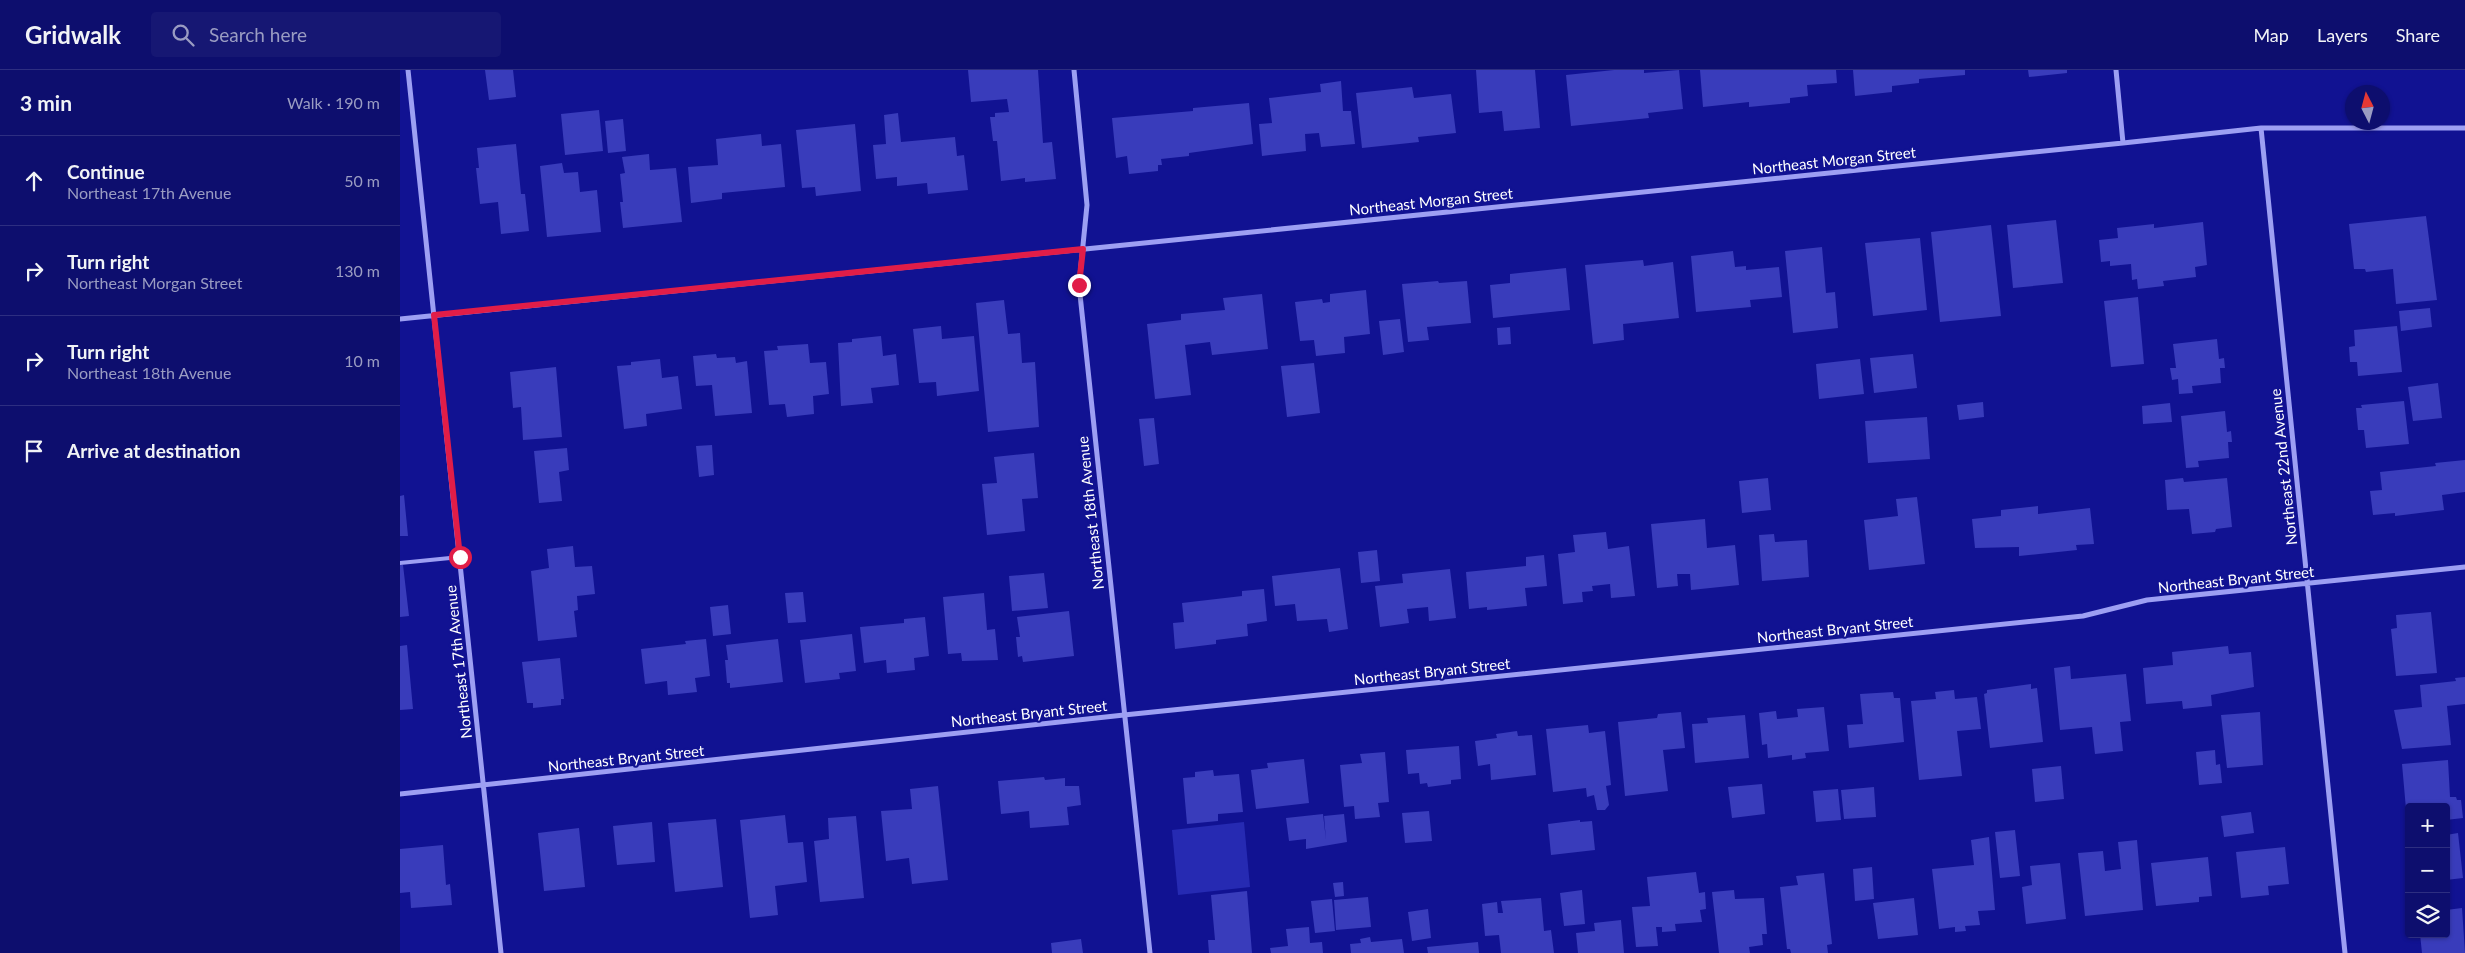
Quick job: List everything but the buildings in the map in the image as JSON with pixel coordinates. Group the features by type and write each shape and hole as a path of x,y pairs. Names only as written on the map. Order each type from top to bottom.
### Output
{"street":[{"name":"Northeast 17th Avenue","path":"408,70 501,953"},
{"name":"Northeast 18th Avenue","path":"1074,70 1087,205 1079,285 1150,953"},
{"path":"2116,70 2123,143"},
{"name":"Northeast Morgan Street","path":"400,319 2262,128 2465,128"},
{"name":"Northeast 22nd Avenue","path":"2262,128 2345,953"},
{"name":"Northeast Bryant Street","path":"400,794 1124,715 2083,616 2147,600 2465,567"}],"lane":[{"path":"400,563 460,557"}],"shaded area":[{"path":"1244,822 1250,887 1178,895 1172,830"}],"route":[{"path":"460,557 434,315 1083,249 1079,285"}]}
